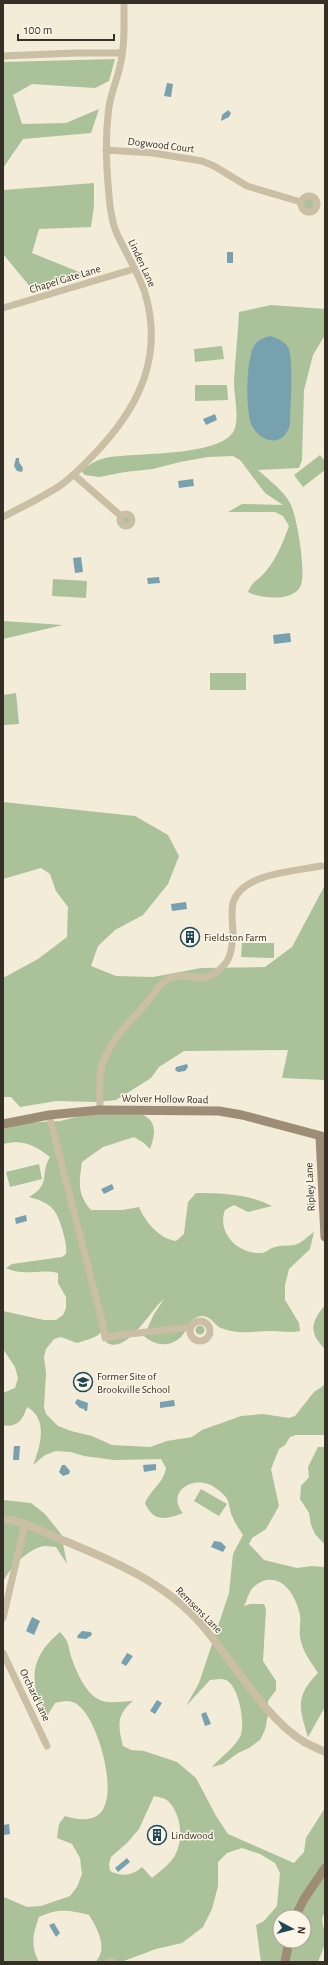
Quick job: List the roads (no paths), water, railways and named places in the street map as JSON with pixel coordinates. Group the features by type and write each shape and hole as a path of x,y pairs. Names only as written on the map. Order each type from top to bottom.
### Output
{"main road":[{"name":"Wolver Hollow Road","path":"3,1124 49,1115 100,1110 219,1111 242,1115 322,1136"},
{"name":"Ripley Lane","path":"322,1136 325,1237"},
{"path":"299,1909 325,1868"},
{"path":"285,1962 287,1949"}],"street":[{"name":"Linden Lane","path":"3,517 42,496 74,475 119,427 135,401 148,370 151,348 150,320 145,294 118,237 112,218 106,150 109,106 122,53 124,3"},
{"path":"3,56 122,53"},
{"name":"Dogwood Court","path":"106,150 153,152 202,161 214,166 247,186 301,202"},
{"name":"Chapel Gate Lane","path":"3,308 134,269"},
{"path":"74,475 121,516"},
{"path":"100,1110 103,1062 112,1043 129,1021 143,1008 159,987 169,978 179,976 208,977 215,974 230,958 234,901 240,891 253,882 270,875 321,866"},
{"path":"49,1115 102,1321 105,1338 150,1331 190,1328"},
{"name":"Remsens Lane","path":"3,1519 25,1524 131,1571 168,1593 201,1623 268,1709 288,1730 305,1743 325,1752"},
{"path":"3,1618 25,1524"},
{"name":"Orchard Lane","path":"3,1653 47,1746"}],"water":[{"path":"167,83 173,84 171,97 164,96"},
{"path":"228,110 231,113 229,117 221,121 222,115"},
{"path":"227,252 233,252 233,263 227,263"},
{"path":"270,336 280,340 288,347 291,361 290,424 283,437 273,440 261,437 252,426 247,398 248,373 251,353 257,342"},
{"path":"215,414 217,420 206,425 203,419"},
{"path":"16,458 19,458 19,462 23,468 22,472 17,471 14,466"},
{"path":"193,479 194,486 179,488 178,481"},
{"path":"81,557 83,572 75,573 73,558"},
{"path":"159,577 160,583 148,584 147,578"},
{"path":"290,633 291,642 274,644 273,635"},
{"path":"186,902 187,909 172,911 171,904"},
{"path":"187,1064 188,1067 185,1071 178,1072 175,1070 176,1067"},
{"path":"112,1184 114,1189 104,1194 101,1189"},
{"path":"26,1215 27,1221 16,1224 15,1218"},
{"path":"77,1399 88,1403 87,1411 80,1408 75,1403"},
{"path":"174,1400 175,1406 160,1408 160,1402"},
{"path":"14,1446 20,1446 19,1460 13,1460"},
{"path":"156,1464 156,1470 144,1472 143,1465"},
{"path":"62,1465 65,1465 70,1471 69,1474 63,1476 59,1472"},
{"path":"214,1541 221,1542 226,1547 223,1552 211,1547"},
{"path":"32,1617 40,1621 34,1635 26,1631"},
{"path":"82,1631 91,1632 92,1635 86,1639 77,1638"},
{"path":"127,1653 133,1656 126,1666 121,1663"},
{"path":"157,1700 162,1703 155,1714 150,1711"},
{"path":"206,1712 211,1724 205,1726 201,1714"},
{"path":"9,1824 10,1834 4,1835 3,1825"},
{"path":"127,1858 130,1862 118,1872 115,1868"},
{"path":"54,1923 60,1933 56,1937 49,1925"}],"place":[{"name":"Fieldston Farm","path":"190,937"},
{"name":"Former Site of Brookville School","path":"83,1382"},
{"name":"Lindwood","path":"157,1835"}]}
